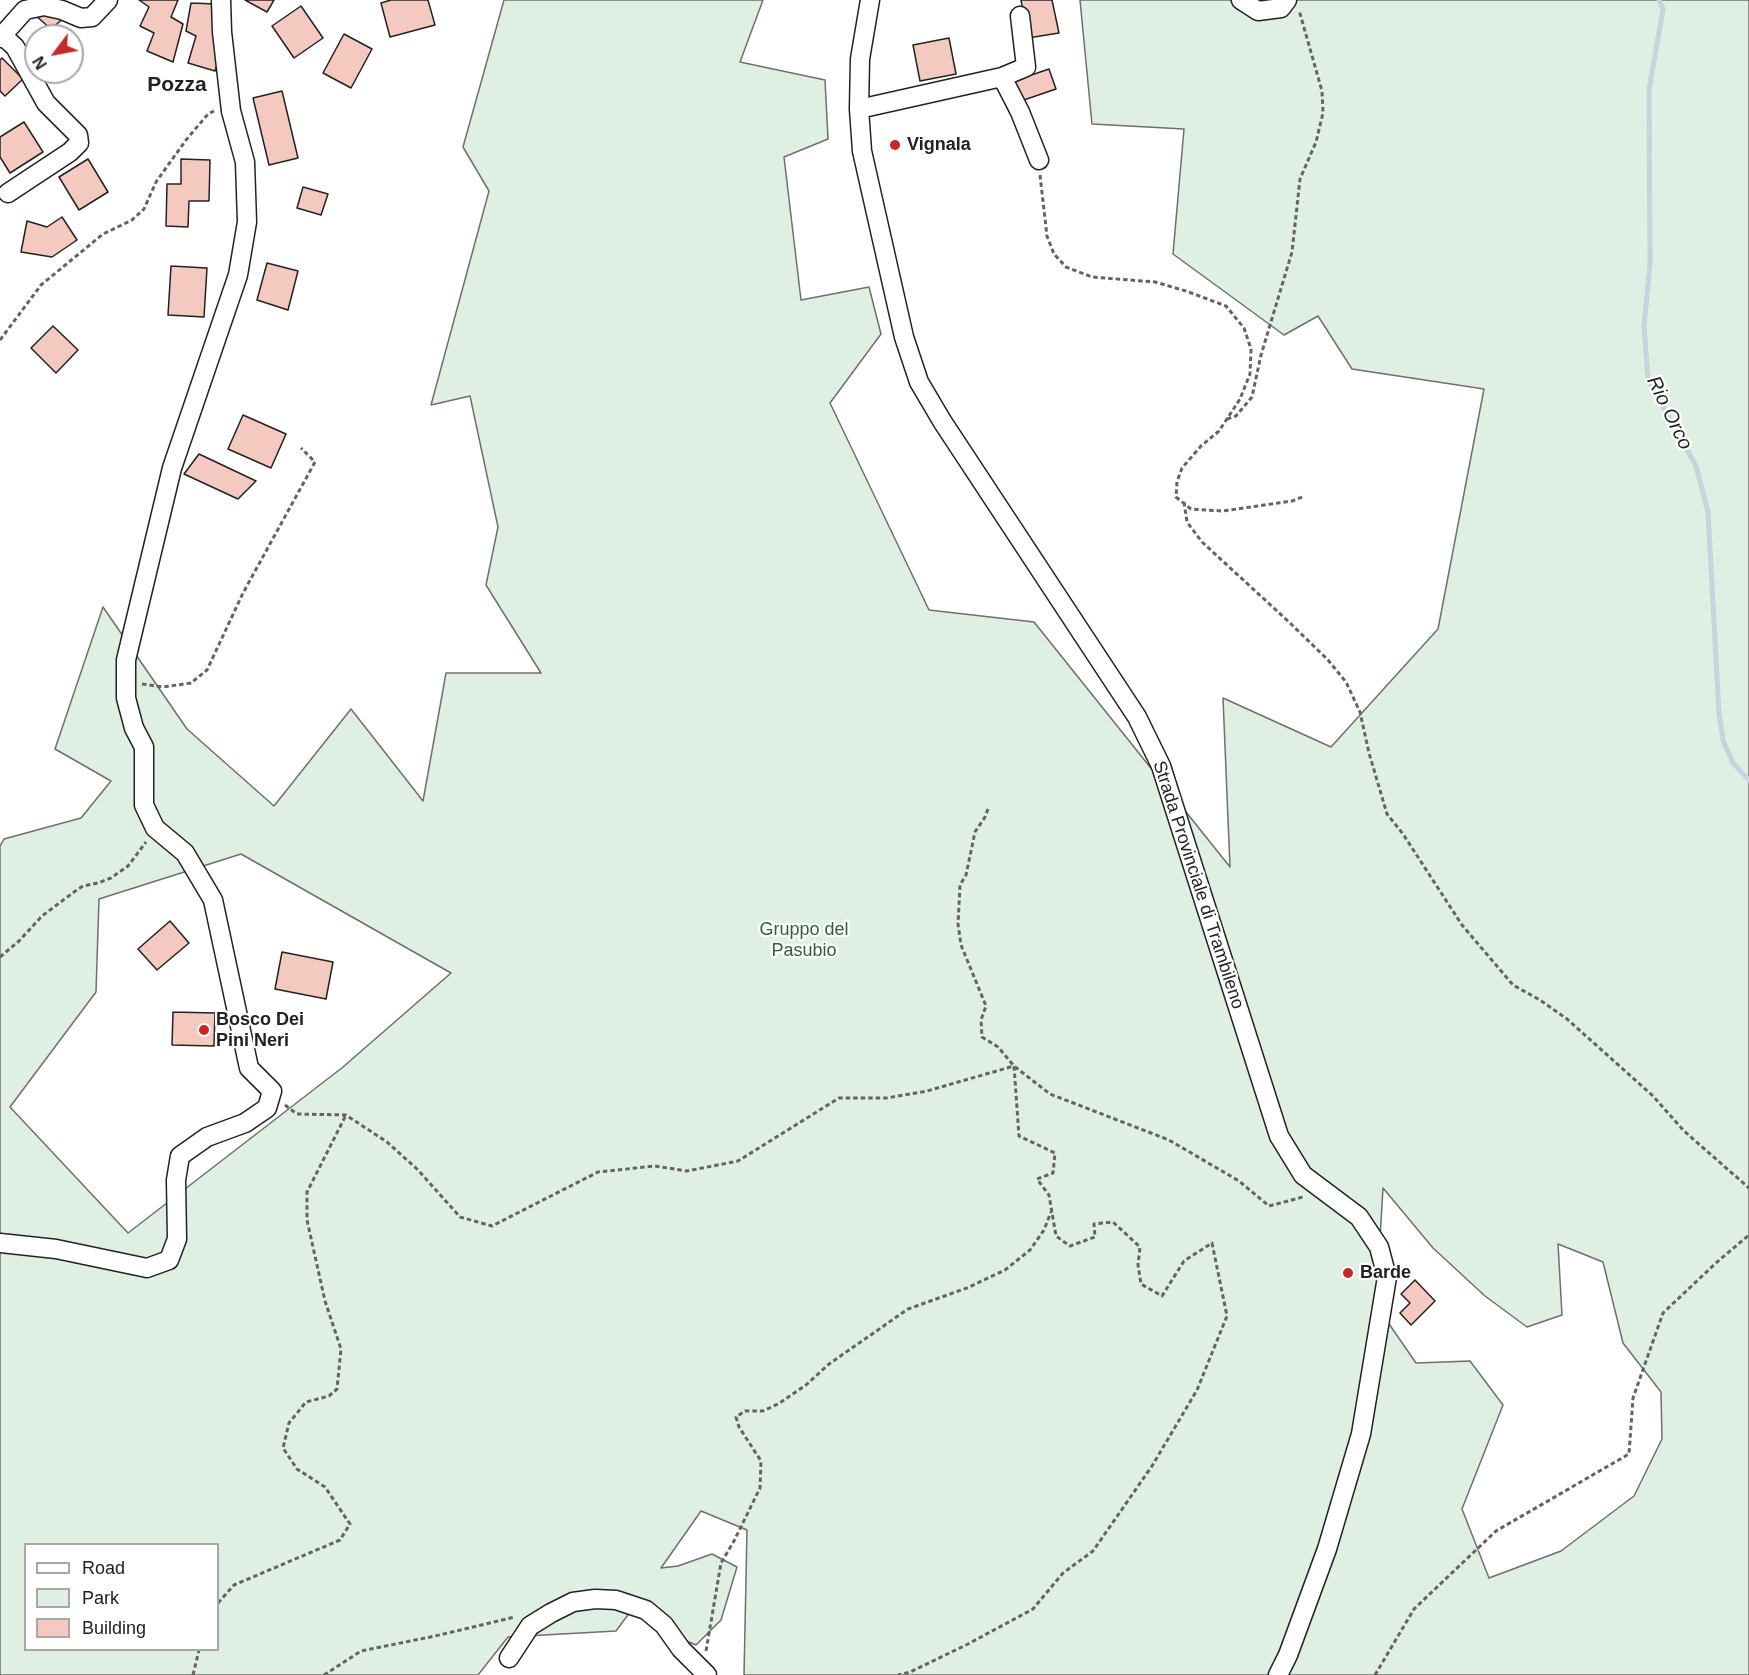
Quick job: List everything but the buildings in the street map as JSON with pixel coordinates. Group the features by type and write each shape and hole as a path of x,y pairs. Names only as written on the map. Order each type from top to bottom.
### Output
{"street":[{"path":"8,193 70,152 79,143 78,135 46,104 15,47 1,37 25,10 44,6 81,18 92,17 108,0"},
{"path":"0,1243 56,1249 147,1268 169,1260 177,1239 176,1180 180,1156 207,1137 245,1123 267,1108 272,1090 249,1068 213,900 185,853 155,828 144,805 144,747 134,728 126,698 126,660 172,468 238,275 247,222 245,162 231,111 222,32 221,0"},
{"name":"Strada Provinciale di Trambileno","path":"870,0 860,60 859,110 862,151 904,337 919,382 1137,717 1161,766 1279,1136 1303,1175 1359,1217 1379,1247 1387,1277 1361,1434 1327,1549 1288,1655 1278,1675"},
{"path":"1241,0 1258,11 1281,8 1287,0"},
{"path":"859,110 1002,77 1026,67 1020,16"},
{"path":"1002,77 1020,112 1039,160"},
{"path":"509,1658 530,1626 573,1602 595,1599 616,1600 646,1610 664,1624 681,1649 705,1674"}],"path":[{"path":"1227,419 1236,416 1252,397 1261,355 1292,252 1300,179 1316,142 1323,113 1322,91 1296,0"},
{"path":"0,340 41,285 103,234 132,220 144,209 156,182 186,140 208,114 231,100"},
{"path":"1039,160 1047,237 1054,254 1066,267 1092,277 1155,282 1186,291 1226,306 1244,328 1251,349 1250,374 1240,399 1219,431 1201,446 1182,468 1177,482 1176,496 1191,508 1223,511 1292,501 1305,496"},
{"path":"126,682 163,687 191,683 207,670 243,593 315,462 301,448"},
{"path":"1184,502 1187,522 1202,542 1289,622 1328,660 1346,682 1360,712 1371,762 1388,814 1462,925 1512,985 1540,1000 1567,1019 1653,1096 1684,1131 1749,1188"},
{"path":"988,809 975,831 966,875 960,885 958,924 961,945 986,1006 981,1020 982,1037 998,1047 1014,1066 1050,1094 1169,1140 1239,1180 1269,1206 1324,1191"},
{"path":"0,957 19,941 42,916 82,886 98,884 128,866 155,828"},
{"path":"272,1090 280,1101 297,1114 346,1116 387,1142 418,1170 460,1217 492,1226 598,1172 655,1166 687,1171 738,1161 839,1098 887,1098 927,1091 1014,1066"},
{"path":"898,1675 910,1672 968,1644 1033,1609 1064,1573 1093,1551 1152,1466 1197,1390 1227,1316 1212,1243 1184,1261 1162,1296 1141,1284 1138,1265 1140,1246 1113,1222 1094,1224 1095,1237 1070,1246 1056,1236 1049,1195 1037,1179 1053,1173 1055,1152 1019,1136 1014,1066"},
{"path":"219,1602 234,1585 340,1540 350,1524 325,1487 297,1469 283,1448 289,1424 306,1402 329,1396 337,1389 342,1349 325,1301 314,1255 307,1220 307,1192 346,1116"},
{"path":"705,1674 704,1659 721,1563 760,1488 761,1461 739,1427 736,1417 745,1411 763,1411 778,1404 806,1385 829,1364 908,1309 951,1295 1005,1269 1030,1250 1044,1230 1052,1210"},
{"path":"1375,1675 1414,1610 1496,1531 1629,1454 1633,1398 1663,1313 1749,1235"},
{"path":"324,1675 361,1651 522,1616"},
{"path":"193,1675 199,1651"}],"green space":[{"name":"Gruppo del Pasubio","path":"504,0 763,0 740,62 825,80 828,139 784,157 801,300 869,287 881,334 830,403 929,610 1034,622 1230,867 1223,698 1331,747 1438,629 1484,389 1352,369 1318,316 1284,335 1173,254 1184,129 1092,124 1080,0 1749,0 1749,1675 744,1675 747,1530 701,1511 661,1568 678,1566 712,1554 737,1567 721,1620 696,1645 684,1640 639,1600 616,1631 508,1637 478,1675 0,1675 0,846 4,839 81,818 111,781 55,749 103,607 187,729 274,806 351,709 423,801 446,673 541,673 486,585 498,527 470,396 431,405 489,191 463,147","holes":["241,854 451,973 343,1067 128,1233 10,1107 96,992 99,899","1383,1188 1433,1248 1485,1296 1527,1327 1562,1315 1558,1244 1603,1262 1623,1343 1661,1392 1662,1439 1634,1496 1561,1551 1489,1578 1462,1509 1503,1405 1470,1361 1416,1363 1376,1305"]}],"waterway":[{"name":"Rio Orco","path":"1659,0 1663,9 1649,90 1650,265 1644,325 1648,380 1696,466 1708,512 1719,713 1723,740 1733,763 1749,780"}],"place":[{"name":"Vignala","path":"895,145"},
{"name":"Bosco Dei Pini Neri","path":"204,1030"},
{"name":"Barde","path":"1348,1273"}],"district":[{"name":"Pozza","path":"177,85"}]}
